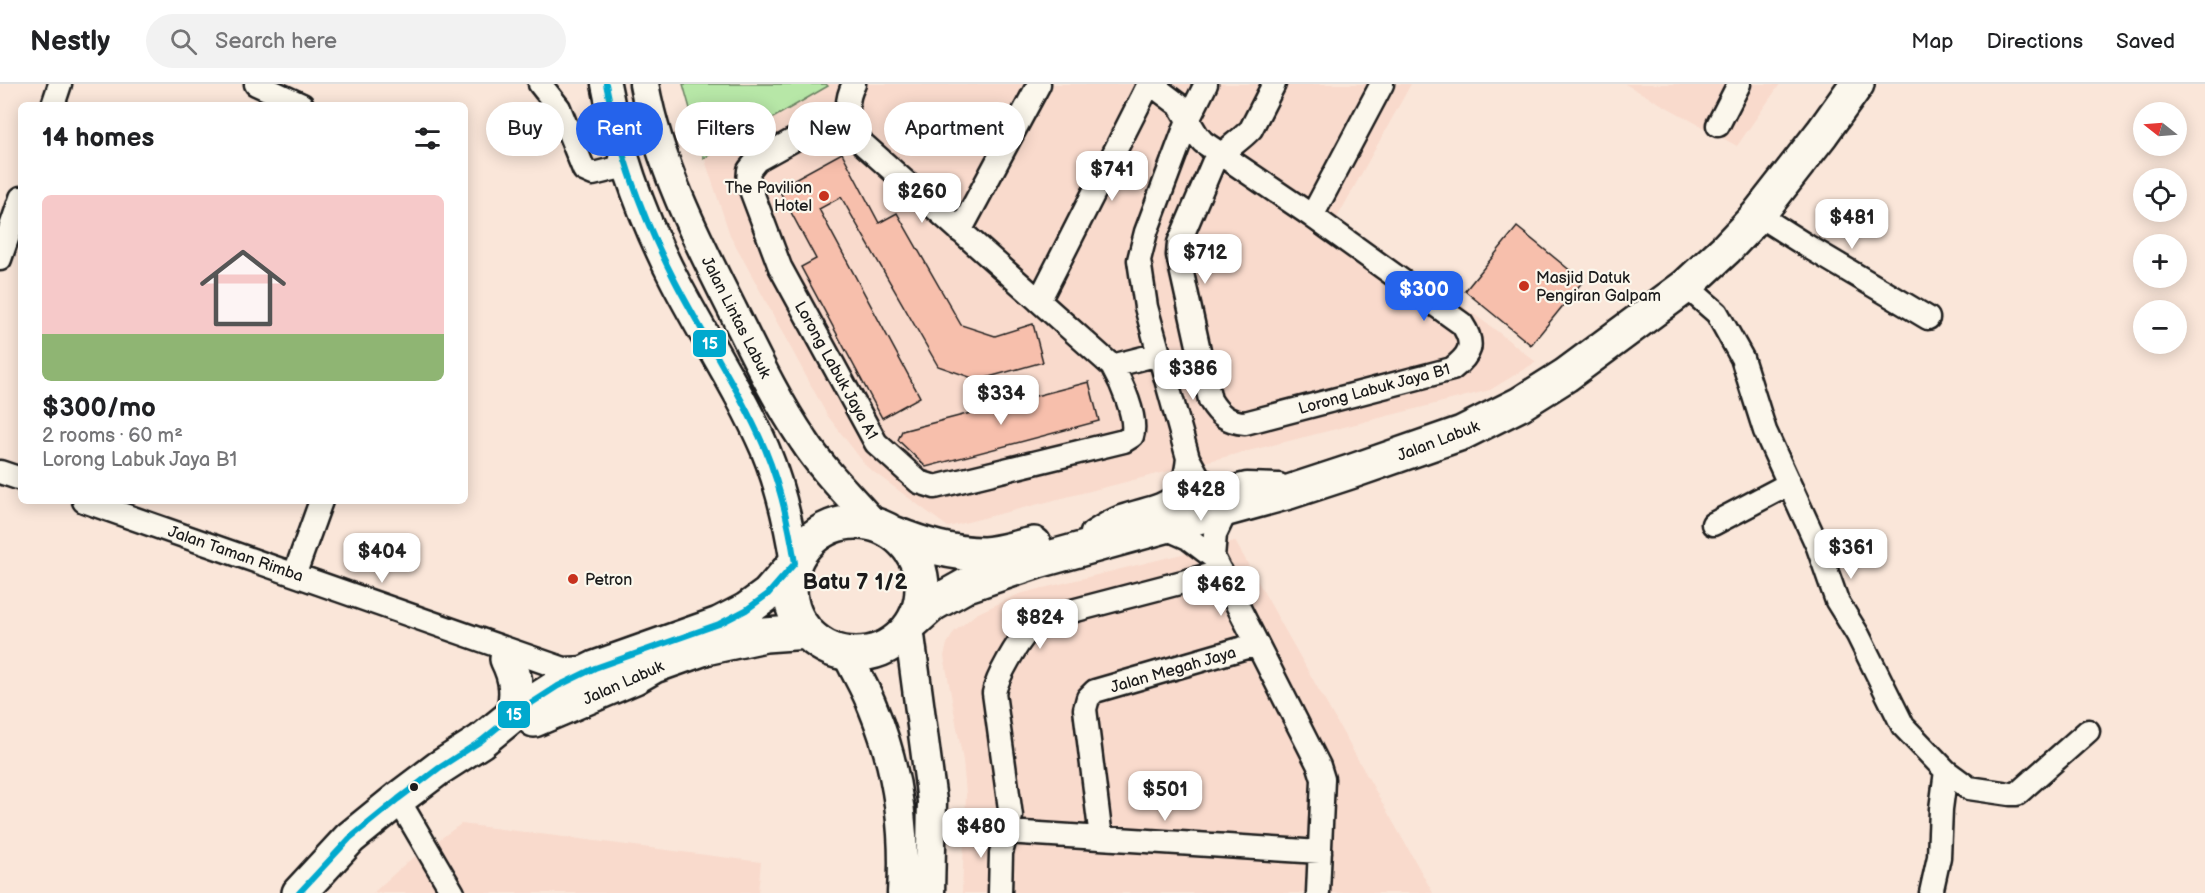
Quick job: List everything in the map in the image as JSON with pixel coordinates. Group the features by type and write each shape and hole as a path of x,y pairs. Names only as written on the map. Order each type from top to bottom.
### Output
{"highway":[{"name":"Jalan Labuk","path":"884,529 936,548 986,554 1092,533 1279,485 1439,430 1492,405 1568,362 1665,290 1750,206 1840,84"},
{"name":"Jalan Labuk","path":"911,625 933,603 967,585 1038,561 1319,482 1462,433 1520,404 1548,387 1686,286 1726,249 1758,215 1857,84"},
{"path":"299,893 350,838 398,799 439,768 481,741 527,716 558,686 595,668 719,624 746,610 768,594 795,563 805,547 828,529 856,522 884,529 908,547 918,564 922,583 921,603 911,625 888,646 875,652 847,654 832,650 807,632 794,611 791,599 795,563"},
{"name":"Jalan Labuk","path":"527,716 705,648 765,635 807,632"},
{"path":"507,659 517,686 517,700 527,716"},
{"path":"558,686 578,691 635,669 654,666"}],"main road":[{"path":"606,84 626,166 649,226 674,280 766,451 788,525 795,563"},
{"name":"Jalan Lintas Labuk","path":"644,84 665,165 687,221 741,328 804,441 825,470 884,529"},
{"path":"911,625 932,801 930,893"},
{"path":"847,654 873,705 890,754 898,790 902,836 902,893"}],"street":[{"path":"54,102 60,84"},
{"path":"540,84 559,108 584,170 593,174 626,166"},
{"path":"960,231 1040,84"},
{"path":"1039,301 1150,84"},
{"name":"Lorong Labuk Jaya B1","path":"1150,84 1173,99 1203,142 1222,154 1312,216 1462,324 1469,334 1470,348 1464,360 1452,369 1245,423 1226,418 1217,411 1210,400 1178,255 1179,243 1212,163 1222,154"},
{"path":"1206,84 1188,120 1146,232 1139,260 1146,307 1188,458 1198,476 1212,488 1222,490 1247,484 1279,485"},
{"path":"1222,154 1251,129 1274,84"},
{"path":"1312,216 1382,84"},
{"path":"1718,125 1739,84"},
{"path":"848,102 849,86"},
{"path":"258,92 292,102"},
{"name":"Lorong Labuk Jaya A1","path":"788,143 757,160 749,170 748,182 780,267 876,443 919,482 935,488 1129,439 1134,427 1124,387 1112,366"},
{"path":"872,152 1112,366 1159,354"},
{"path":"0,260 18,207"},
{"path":"1758,215 1928,318"},
{"path":"1686,286 1717,313 1742,358 1765,431 1818,547 1837,601 1858,635 1904,726 1946,771 1969,788 2017,794 2088,731"},
{"path":"1092,533 1117,519 1167,502 1176,496 1186,477 1188,458"},
{"path":"0,472 18,478"},
{"path":"1713,524 1789,484"},
{"path":"295,573 320,504"},
{"name":"Jalan Taman Rimba","path":"118,506 455,632 564,669 595,668"},
{"path":"1227,509 1213,542 1217,564 1323,779 1318,893"},
{"path":"1163,526 1198,544 1217,564"},
{"path":"1000,893 1001,853 1011,816 994,693 998,677 1028,630 1053,616 1217,564"},
{"name":"Jalan Taman Rimba","path":"455,632 558,686"},
{"name":"Jalan Megah Jaya","path":"1101,838 1085,710 1088,698 1095,691 1257,645"},
{"path":"1931,893 1939,857 1941,809 1946,771"},
{"path":"398,799 453,893"},
{"path":"1007,832 1320,852"}],"shaded area":[{"path":"683,84 1411,84 1337,218 1493,328 1536,362 1490,390 948,527 867,467 827,415 730,235 704,156 776,156 776,102 688,102"},
{"path":"1625,84 1780,84 1737,146"},
{"path":"1235,541 1433,893 962,893 966,794 963,761 944,656 947,644 954,632 976,614 1019,594"},
{"path":"461,824 761,862 758,892 766,893 373,893 406,863"}],"green space":[{"path":"683,84 826,84 828,86 800,102 788,102 788,109 776,116 776,102 688,102"}],"building":[{"path":"837,156 844,156 879,223 897,213 961,325 995,336 1033,324 1043,362 978,380 938,366 841,197 819,209 920,397 882,418 801,267 816,259 778,188"},
{"name":"Masjid Datuk Pengiran Galpam","path":"1517,227 1583,281 1531,345 1465,291"},
{"path":"1089,382 1099,421 926,467 898,440 902,431"}],"transit line":[{"name":"15","path":"299,893 350,838 439,768 481,741 513,715 558,686 595,668 719,624 746,610 768,594 795,563 783,505 765,449 675,281 653,234 625,160 606,84"}],"place":[{"name":"The Pavilion Hotel","path":"824,196"},
{"name":"Masjid Datuk Pengiran Galpam","path":"1524,286"},
{"name":"Petron","path":"573,579"}],"district":[{"name":"Batu 7 1/2","path":"855,581"}]}
